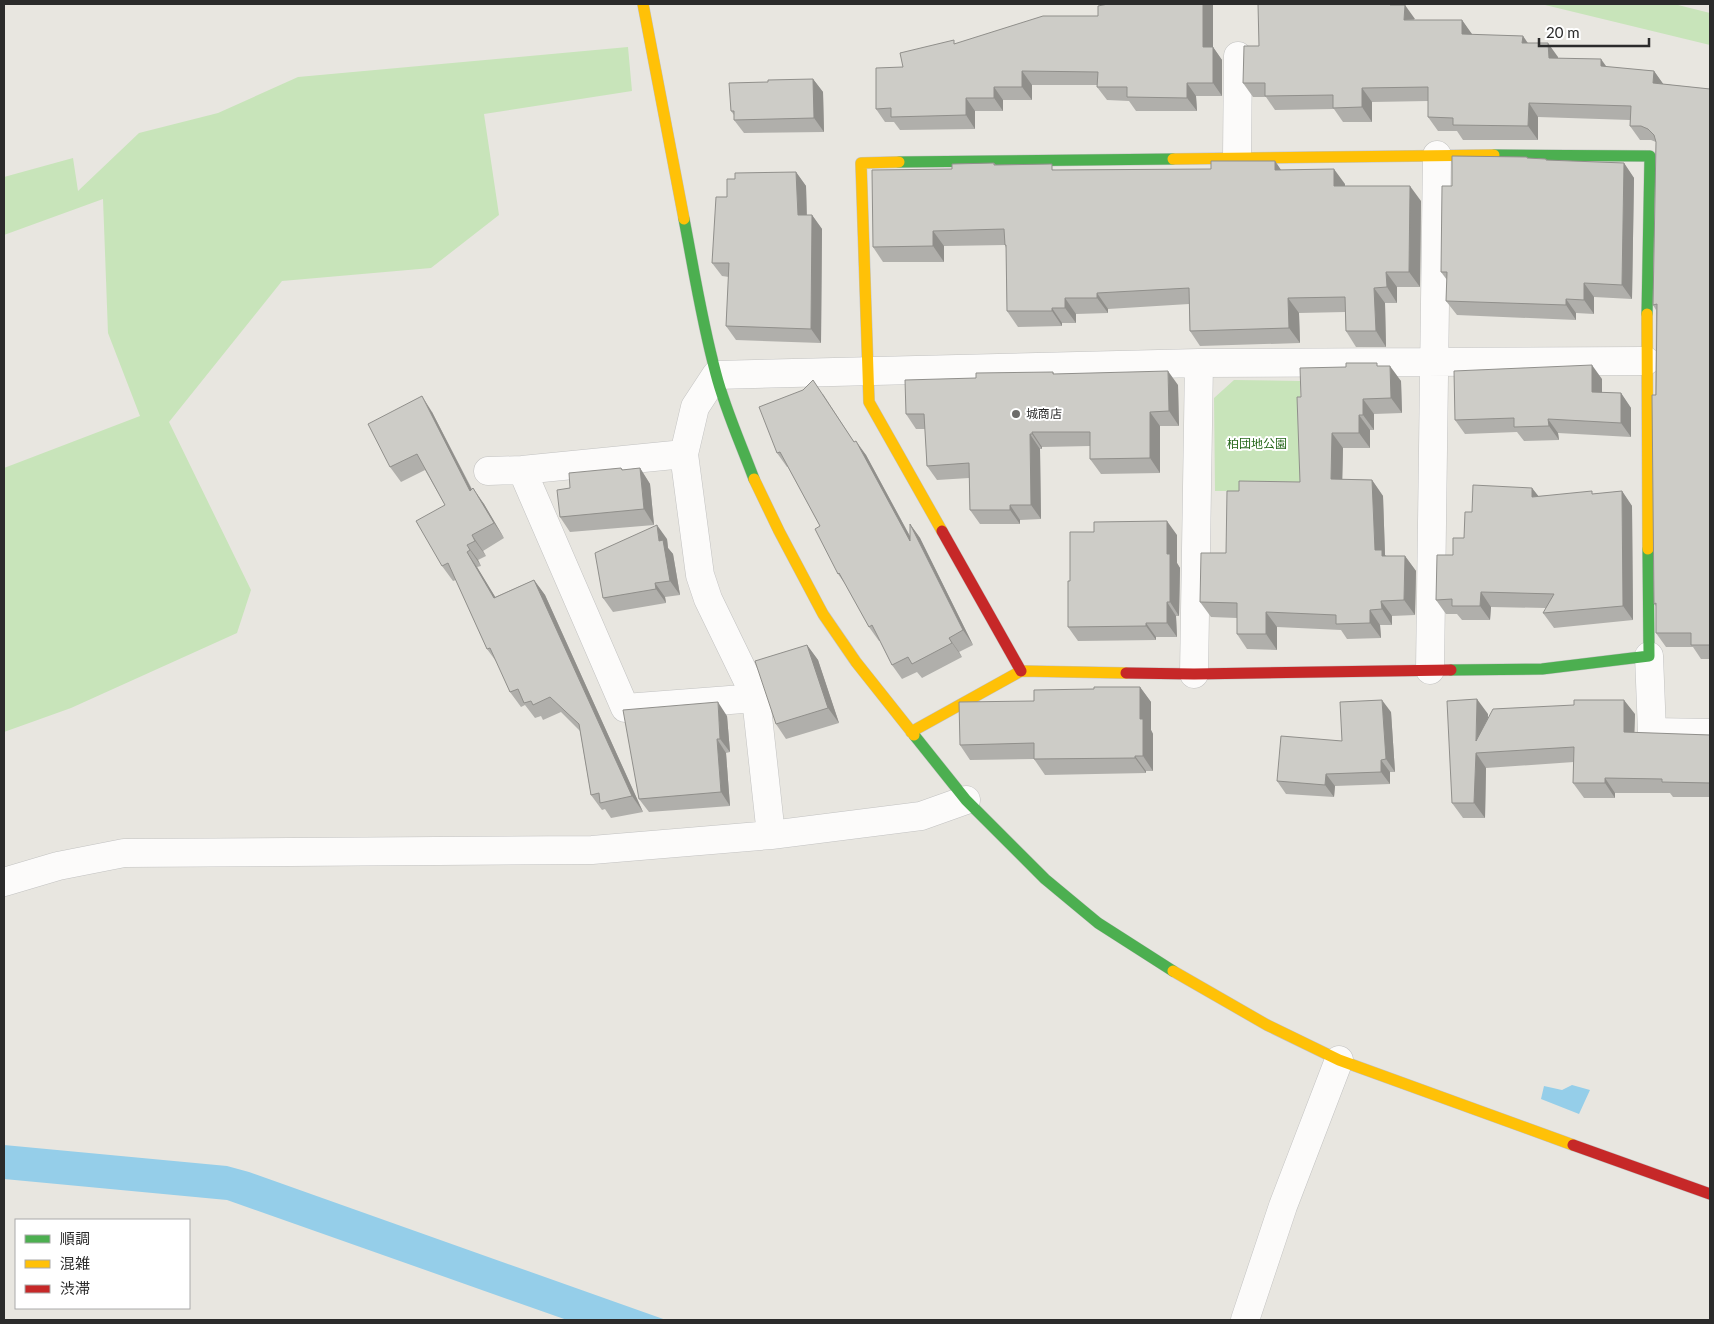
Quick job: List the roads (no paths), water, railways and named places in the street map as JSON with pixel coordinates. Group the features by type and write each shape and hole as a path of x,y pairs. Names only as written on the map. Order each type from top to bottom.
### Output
{"street":[{"path":"643,4 700,304 716,375 755,481 819,606 856,662 966,800 1045,878 1098,923 1162,965 1268,1025 1339,1060 1710,1194"},
{"path":"1237,157 1238,56"},
{"path":"1430,670 1437,155"},
{"path":"1021,671 869,402 861,163 1437,155 1650,156 1646,361 1652,732 1710,733"},
{"path":"716,375 1199,363 1646,361"},
{"path":"1194,674 1199,363"},
{"path":"716,375 695,407 684,454 700,575 708,599 756,698 771,835"},
{"path":"488,471 522,470 684,454"},
{"path":"522,470 625,708 756,698"},
{"path":"911,732 1021,671 1194,674 1542,669 1650,656"},
{"path":"4,882 58,866 124,853 592,850 771,835 920,816 966,800"},
{"path":"1245,1320 1283,1206 1339,1060"}],"water":[{"path":"1572,1085 1590,1090 1579,1114 1541,1099 1544,1086 1562,1090"},
{"path":"4,1145 227,1166 249,1172 666,1320 567,1320 227,1200 4,1179"}],"place":[{"name":"城商店","path":"1016,414"}],"park label":[{"name":"柏団地公園","path":"1257,444"}]}
